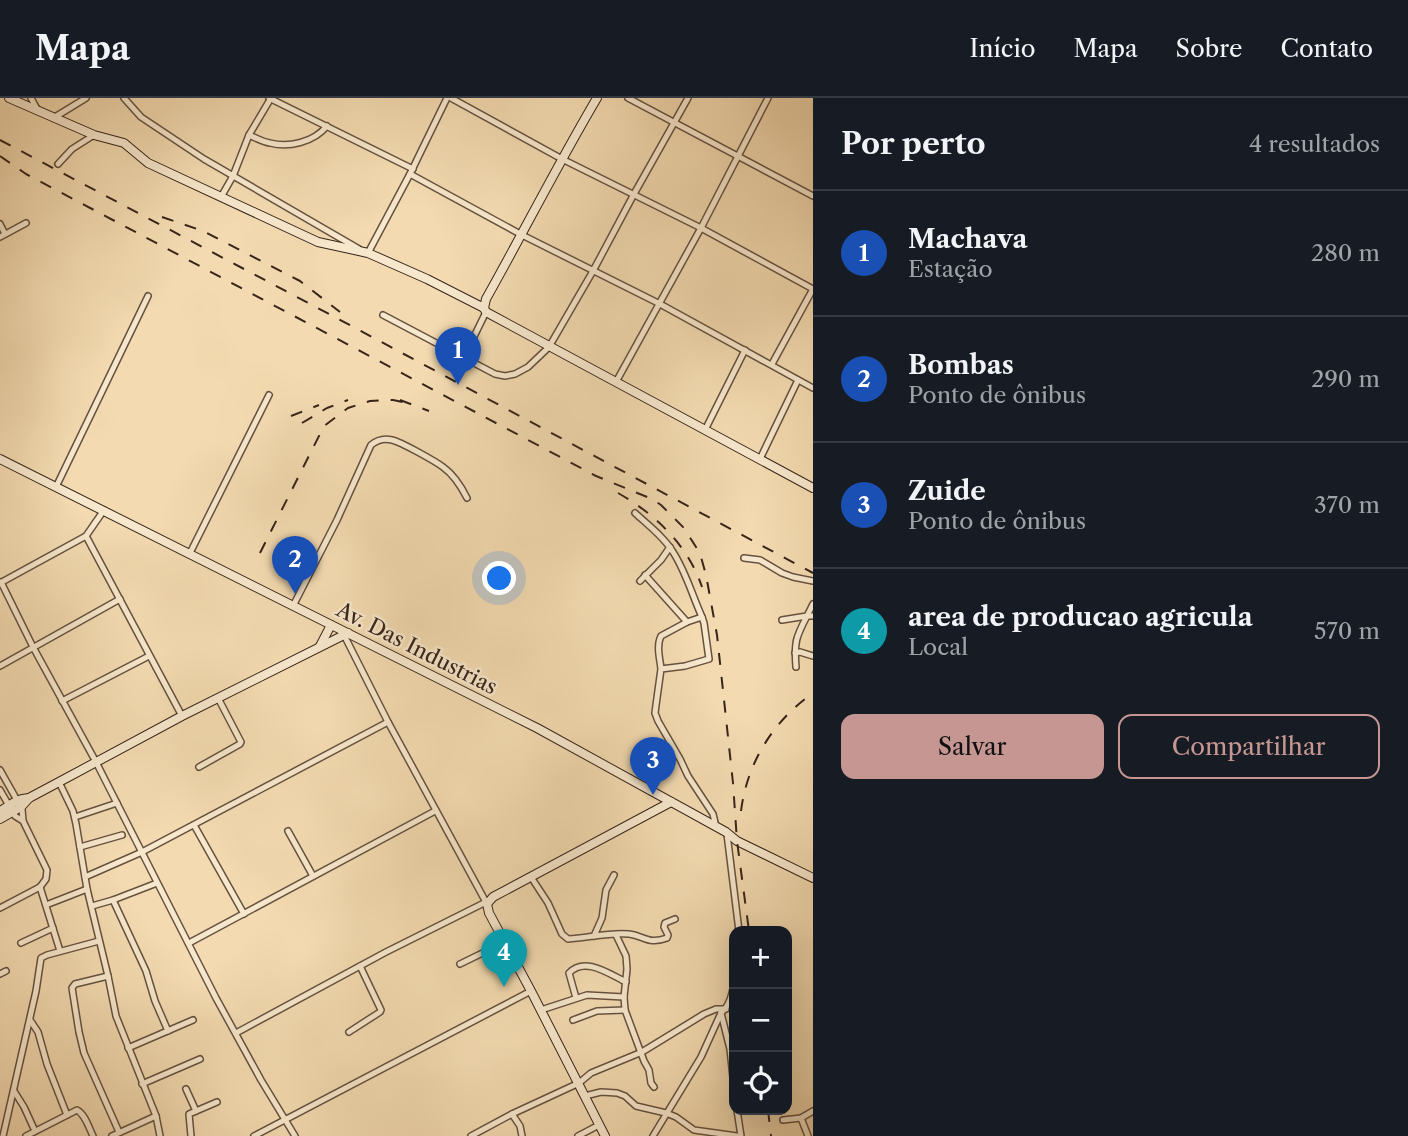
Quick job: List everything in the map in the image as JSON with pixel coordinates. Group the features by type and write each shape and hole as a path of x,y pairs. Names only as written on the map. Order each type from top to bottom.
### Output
{"street":[{"path":"9,98 94,135 124,143 148,163 318,242 365,252"},
{"path":"32,98 37,109"},
{"path":"55,117 86,98"},
{"path":"221,197 233,176 249,135 270,98 327,126 522,235 660,304 813,388"},
{"path":"365,252 449,98 813,289 772,364"},
{"path":"464,357 485,310 486,299 597,98"},
{"path":"628,98 813,195"},
{"path":"383,315 495,374 515,374 528,367 549,347 688,98"},
{"path":"616,382 701,228 768,98"},
{"path":"127,99 141,117 233,176 365,252 427,279 813,488"},
{"path":"249,135 272,144 304,142 315,138 327,126"},
{"path":"58,164 72,149 94,135"},
{"path":"0,224 3,235 26,223"},
{"path":"55,487 148,296"},
{"path":"705,430 745,350"},
{"path":"760,459 798,380"},
{"path":"190,553 269,395"},
{"path":"293,606 337,520 371,445 377,441 393,440 442,466 456,480 467,498"},
{"name":"Av. Das Industrias","path":"0,459 537,728 738,841 813,878"},
{"path":"104,510 86,536 0,582 236,1033 295,1136"},
{"path":"635,513 670,547 687,578 704,623 709,659 662,669"},
{"path":"86,536 181,716"},
{"path":"640,581 670,547"},
{"path":"744,558 760,560 782,573 813,581"},
{"path":"645,575 680,611 687,622"},
{"path":"0,666 120,599"},
{"path":"796,667 797,635 810,616 813,604"},
{"path":"782,620 810,616"},
{"path":"702,617 687,622 661,636 659,640 662,669 655,713 688,776 713,814 716,827"},
{"path":"320,646 331,625"},
{"path":"0,819 29,798 181,716 346,633 388,722 486,903 605,1136"},
{"path":"795,653 813,656"},
{"path":"62,701 149,656"},
{"path":"199,767 241,742 218,698"},
{"path":"85,877 142,852 388,722"},
{"path":"0,770 15,806"},
{"path":"0,908 40,887 46,879 47,870 23,821 23,811 15,806 0,788 7,782"},
{"path":"59,782 75,817 86,890 92,906 116,1016 156,1116 160,1136"},
{"path":"236,1033 360,966 486,903 671,802"},
{"path":"75,817 117,803"},
{"path":"0,811 15,806"},
{"path":"189,943 435,811"},
{"path":"194,825 244,914"},
{"path":"288,831 313,876"},
{"path":"726,832 738,926"},
{"path":"80,847 122,835"},
{"path":"594,936 602,918 606,890 614,875"},
{"path":"531,877 565,937 572,939 631,934 650,940 666,939 668,935 664,923 675,919"},
{"path":"92,906 157,883"},
{"path":"40,887 60,951"},
{"path":"46,905 86,890"},
{"path":"113,900 146,971 155,1002 168,1031"},
{"path":"21,943 53,928"},
{"path":"616,935 626,956 625,1010 654,1087"},
{"path":"3,1136 30,1020 41,958 99,941"},
{"path":"460,964 505,942"},
{"path":"576,998 569,973 576,968 587,965 626,982"},
{"path":"349,1032 382,1010 360,966"},
{"path":"108,976 75,984 72,988 84,1054 119,1132"},
{"path":"653,1136 701,1057 733,989"},
{"path":"254,1136 531,991"},
{"path":"541,1010 576,998 595,995 624,997"},
{"path":"471,1136 579,1083 591,1073 642,1052 704,1014 716,1009 724,1011"},
{"path":"573,1020 597,1012 625,1010"},
{"path":"724,1011 730,1052"},
{"path":"30,1020 38,1032 67,1115"},
{"path":"128,1048 193,1020"},
{"path":"142,1084 200,1059"},
{"path":"186,1088 196,1111"},
{"path":"14,1091 35,1131"},
{"path":"585,1096 601,1092 617,1093 636,1106 676,1117 694,1130 739,1136 737,1115"},
{"path":"191,1136 188,1115 217,1102"},
{"path":"26,1136 75,1110 80,1111 93,1136"},
{"path":"783,1120 801,1118 813,1111"},
{"path":"512,1114 520,1126 522,1136"},
{"path":"112,1136 156,1116"},
{"path":"801,1118 811,1135"},
{"path":"578,1136 599,1125"}],"railway":[{"path":"0,140 813,573"},
{"path":"0,156 26,174 596,476 652,499 684,528 701,557 717,635 737,841 748,926"},
{"path":"162,217 203,231 300,281 340,312"},
{"path":"302,423 327,408 348,400"},
{"path":"260,553 324,426 348,408 370,401 393,400 408,403"},
{"path":"400,400 429,411"},
{"path":"291,416 319,405"},
{"path":"618,493 632,501 669,532 688,558 702,587"},
{"path":"741,811 749,776 764,744 786,716 813,693"},
{"path":"769,1115 771,1136"}],"place":[{"name":"Machava","path":"458,385"},
{"name":"Bombas","path":"295,594"},
{"name":"Zuide","path":"653,795"},
{"name":"area de producao agricula","path":"504,987"}]}
